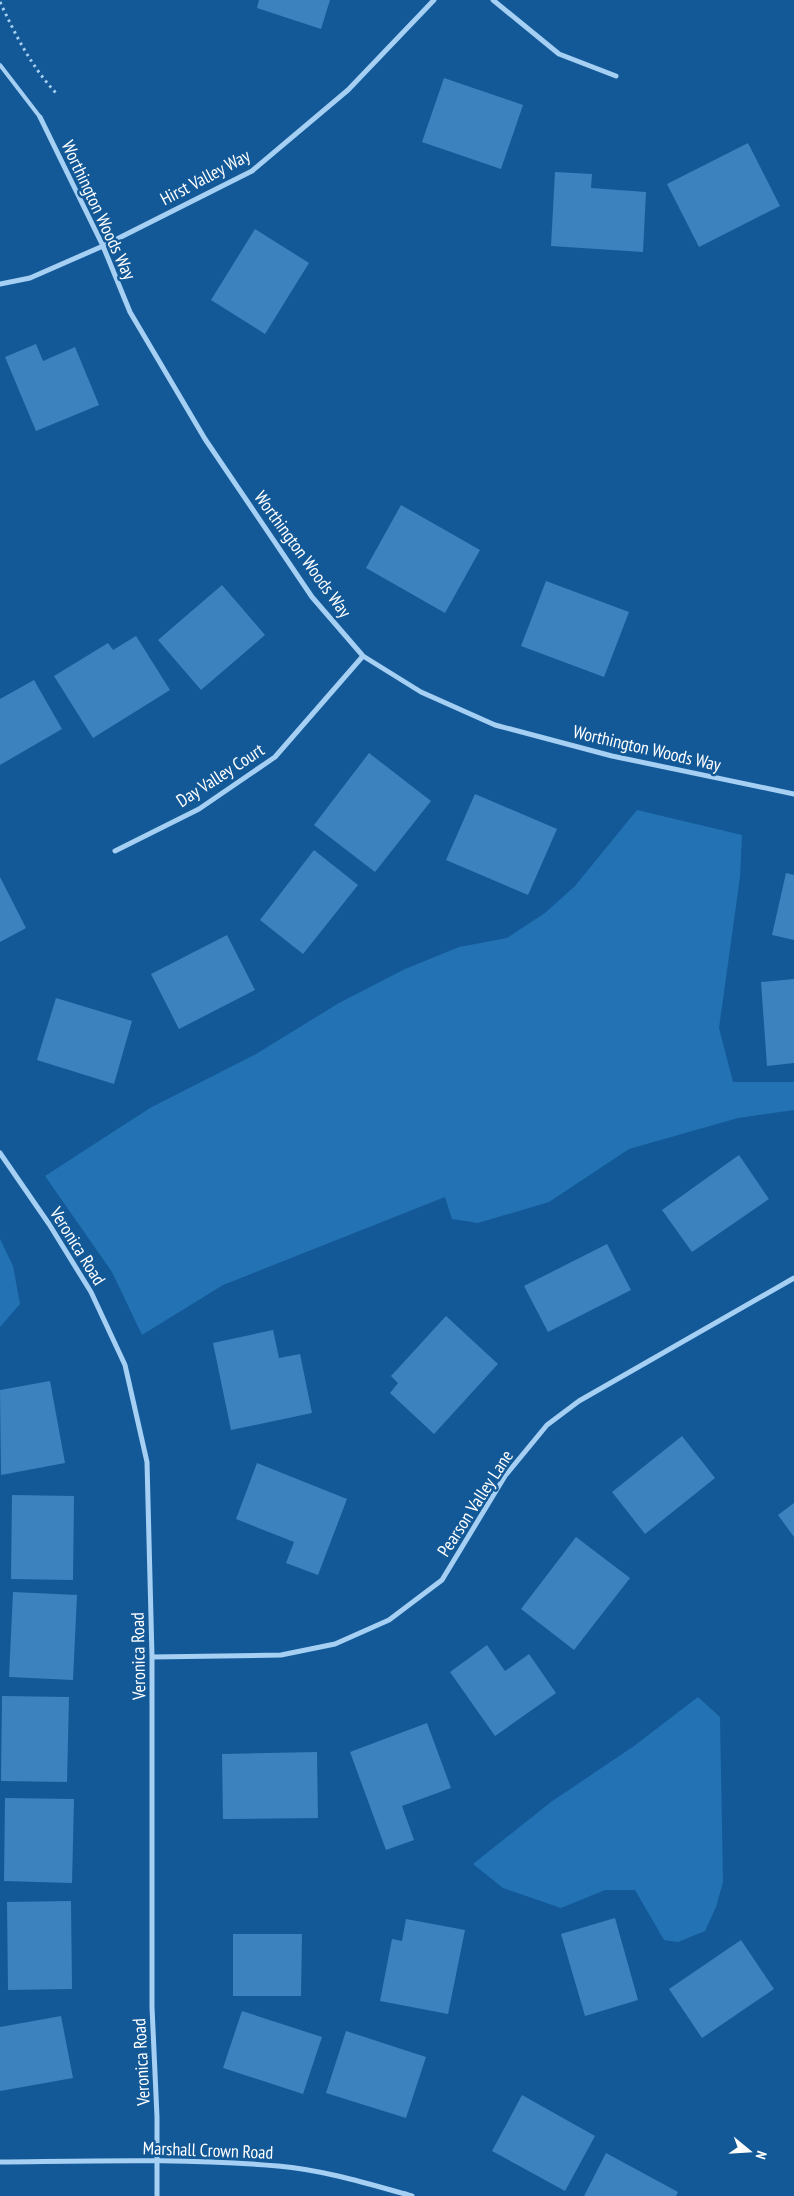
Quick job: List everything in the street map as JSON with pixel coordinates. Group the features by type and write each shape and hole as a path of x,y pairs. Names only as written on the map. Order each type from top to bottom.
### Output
{"street":[{"name":"Hirst Valley Way","path":"0,284 30,278 103,246 252,171 348,90 434,0"},
{"path":"493,0 559,54 616,76"},
{"name":"Worthington Woods Way","path":"40,117 103,246 130,312 205,439 312,597 363,656 421,692 495,725 612,756 794,794"},
{"name":"Day Valley Court","path":"115,851 200,809 275,757 363,656"},
{"name":"Veronica Road","path":"0,1153 49,1224 92,1292 125,1365 147,1462 152,1657 152,2007 158,2160 157,2196"},
{"name":"Pearson Valley Lane","path":"152,1657 281,1655 335,1644 389,1620 442,1580 505,1476 547,1425 579,1401 794,1279"},
{"name":"Marshall Crown Road","path":"0,2162 158,2160 280,2166 350,2179 412,2196"}],"lane":[{"path":"0,65 40,117"}],"path":[{"path":"0,2 21,46 38,74 56,93"}],"shaded area":[{"path":"637,810 742,835 740,877 719,1028 733,1082 794,1082 794,1110 738,1118 629,1149 549,1202 478,1223 452,1219 445,1197 223,1285 142,1335 112,1272 45,1176 150,1108 256,1054 339,1003 405,969 459,947 507,938 545,913 575,886"},
{"path":"0,1239 13,1266 20,1304 0,1327"},
{"path":"698,1697 720,1717 723,1882 716,1907 705,1931 678,1942 664,1940 635,1890 605,1890 561,1908 503,1888 473,1864 551,1802 634,1746"}],"building":[{"path":"259,0 330,0 321,29 257,8"},
{"path":"444,78 523,105 501,169 422,142"},
{"path":"748,143 780,206 699,247 667,184"},
{"path":"555,172 592,174 591,188 646,192 643,252 551,246"},
{"path":"255,229 309,263 265,334 211,300"},
{"path":"36,344 43,361 75,347 99,405 36,431 5,357"},
{"path":"401,505 480,550 445,613 366,568"},
{"path":"546,581 629,612 604,677 521,646"},
{"path":"222,585 265,635 201,690 158,640"},
{"path":"136,636 170,690 93,738 54,676 108,643 113,650"},
{"path":"34,680 62,729 0,765 0,699"},
{"path":"369,753 431,801 375,872 314,825"},
{"path":"475,794 557,829 528,895 446,860"},
{"path":"314,850 358,885 303,954 260,920"},
{"path":"786,873 794,875 794,940 772,935"},
{"path":"0,877 26,928 0,942"},
{"path":"227,935 255,990 179,1029 151,974"},
{"path":"794,979 794,1063 767,1066 761,982"},
{"path":"56,998 132,1021 114,1084 37,1060"},
{"path":"739,1155 769,1199 692,1252 662,1210"},
{"path":"607,1244 631,1290 548,1332 524,1286"},
{"path":"446,1316 498,1364 434,1434 390,1393 398,1383 391,1376"},
{"path":"273,1330 279,1358 300,1354 312,1413 231,1430 213,1343"},
{"path":"50,1381 65,1463 1,1475 0,1390"},
{"path":"682,1436 715,1478 645,1534 612,1492"},
{"path":"257,1463 347,1499 318,1575 286,1563 294,1542 236,1519"},
{"path":"12,1495 74,1496 73,1580 11,1579"},
{"path":"794,1503 794,1537 778,1515"},
{"path":"576,1537 630,1578 574,1650 521,1609"},
{"path":"13,1592 77,1595 73,1680 9,1677"},
{"path":"487,1645 505,1671 529,1654 556,1693 495,1736 450,1672"},
{"path":"2,1696 69,1697 67,1782 1,1781"},
{"path":"427,1723 451,1788 402,1806 414,1840 386,1850 350,1752"},
{"path":"317,1752 318,1818 223,1819 222,1754"},
{"path":"5,1798 74,1799 72,1883 4,1881"},
{"path":"71,1901 72,1989 8,1990 7,1902"},
{"path":"615,1918 638,2000 585,2016 561,1934"},
{"path":"406,1919 465,1930 448,2014 380,2001 392,1939 402,1941"},
{"path":"233,1934 302,1934 301,1996 233,1996"},
{"path":"741,1940 774,1989 702,2038 669,1989"},
{"path":"242,2011 322,2037 303,2094 223,2068"},
{"path":"61,2016 73,2078 0,2091 0,2027"},
{"path":"346,2031 426,2057 406,2118 326,2093"},
{"path":"522,2095 595,2136 565,2191 492,2151"},
{"path":"606,2153 678,2192 676,2196 584,2196"}]}
